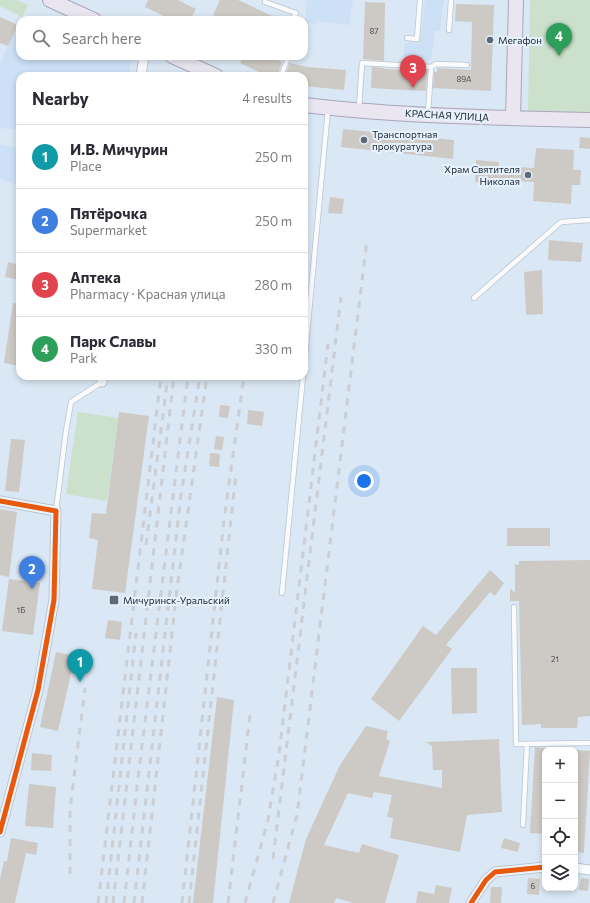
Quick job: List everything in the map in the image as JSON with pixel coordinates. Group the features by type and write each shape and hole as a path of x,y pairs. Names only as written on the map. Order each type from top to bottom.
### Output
{"main road":[{"path":"50,0 85,16"},
{"path":"513,118 516,0"},
{"path":"181,60 207,72"},
{"name":"КРАСНАЯ УЛИЦА","path":"308,105 428,114 590,120"}],"street":[{"path":"142,72 143,60"},
{"path":"0,501 56,511 54,600 38,690 0,832"},
{"path":"472,903 486,880 495,872 542,867"},
{"path":"578,868 590,870"}],"lane":[{"path":"407,38 417,39 420,0"},
{"path":"449,30 451,0"},
{"path":"265,2 296,14 295,16"},
{"path":"283,72 287,60"},
{"path":"359,110 362,63 431,67 436,64 466,65"},
{"path":"428,114 431,67"},
{"path":"308,325 329,108"},
{"path":"474,298 562,222 590,220"},
{"path":"56,511 71,402 101,380"},
{"path":"282,593 303,380"},
{"path":"514,607 516,744 590,743"},
{"path":"523,825 527,744"}],"shaded area":[{"path":"299,0 353,0 349,25 317,21 317,24 308,23 308,16 306,16 307,1"},
{"path":"425,0 444,0 440,31 435,31 431,60 403,57 405,42 420,43"},
{"path":"16,29 16,60 131,60 129,72 16,72 16,130 0,128 0,63"},
{"path":"0,144 16,148 16,185 0,179"}],"green space":[{"path":"0,0 16,0 28,5 22,16 0,6"},
{"path":"530,0 590,0 590,112 528,111"},
{"path":"78,412 118,418 107,501 66,494"}],"building":[{"path":"148,0 178,0 196,9 192,16 164,16 145,7"},
{"path":"220,0 238,0 272,16 215,16 213,15"},
{"path":"365,2 385,3 384,61 363,59"},
{"path":"456,4 494,5 491,91 433,88 434,72 437,72 437,68 471,70 472,22 455,21"},
{"path":"0,17 16,24 16,29 8,46 0,43"},
{"path":"242,60 278,60 282,62 278,72 259,72 240,63"},
{"path":"290,63 307,67 346,70 344,90 308,86 308,72 287,72"},
{"path":"372,67 427,71 426,91 371,88"},
{"path":"343,129 454,140 453,159 341,147"},
{"path":"580,137 590,138 590,149 579,148"},
{"name":"Храм Святителя Николая","path":"536,148 574,150 573,170 581,170 580,185 572,185 571,204 533,201 534,182 496,180 496,183 475,182 476,160 499,162 499,166 534,168"},
{"path":"330,197 344,199 342,214 328,213"},
{"path":"549,240 583,243 581,262 548,260"},
{"path":"8,262 16,264 16,279 5,277"},
{"path":"542,270 543,314 526,315 524,272"},
{"path":"13,303 16,303 16,365 4,363"},
{"path":"220,405 230,406 228,418 219,417"},
{"path":"248,410 264,412 262,426 247,424"},
{"name":"Мичуринск-Уральский","path":"119,412 149,416 125,593 92,589 98,540 89,538 92,513 106,514"},
{"path":"216,436 224,437 222,450 214,449"},
{"path":"11,439 25,440 19,492 5,491"},
{"path":"210,453 220,454 219,467 209,466"},
{"path":"0,509 17,512 9,577 0,575"},
{"path":"507,528 550,528 550,546 507,546"},
{"path":"590,560 590,716 578,717 577,728 541,728 541,724 522,725 519,601 510,601 510,588 515,593 515,564 519,565 519,561"},
{"path":"490,570 504,583 495,596 490,592 446,645 452,649 399,721 371,699 423,626 436,635"},
{"path":"9,579 40,583 33,635 2,631"},
{"path":"108,620 122,622 120,640 105,638"},
{"path":"56,652 75,656 58,731 40,727"},
{"path":"451,668 477,668 477,713 452,714"},
{"path":"217,697 234,700 213,903 193,903"},
{"path":"366,726 388,731 386,739 390,741 379,776 442,788 442,770 433,770 432,746 426,742 499,739 502,812 467,815 460,852 390,838 393,818 387,817 392,795 374,792 372,798 348,793 324,845 359,853 362,844 399,855 385,903 353,903 336,898 334,903 289,903 306,839 340,765"},
{"path":"535,747 542,748 542,834 530,833"},
{"path":"578,750 590,751 584,853 578,852"},
{"path":"32,753 52,755 51,771 31,770"},
{"path":"29,784 56,787 53,828 25,826"},
{"path":"11,838 38,843 36,855 26,853 15,903 0,903 0,879 4,861 7,861"},
{"path":"504,838 520,843 518,852 501,848"},
{"path":"528,878 540,879 539,895 527,894"},
{"path":"581,878 589,879 588,891 579,890"},
{"path":"436,885 452,888 449,903 416,903 418,891 434,894"},
{"path":"491,887 502,887 501,903 490,903"}],"railway":[{"path":"273,903 297,815 367,240"},
{"path":"273,859 341,297"},
{"path":"245,903 268,820 279,754 328,344"},
{"path":"98,903 161,380"},
{"path":"146,545 167,380"},
{"path":"113,903 174,380"},
{"path":"124,903 188,380"},
{"path":"134,903 181,495 199,380"},
{"path":"142,903 177,589 206,380"},
{"path":"182,903 224,520 243,380"},
{"path":"189,903 236,474"},
{"path":"106,903 136,633"},
{"path":"70,874 70,810 85,688"},
{"path":"228,903 250,715"}],"cycle path":[{"path":"0,501 56,511 54,600 38,690 0,832"},
{"path":"471,903 486,880 495,872 542,867"}],"place":[{"name":"Мегафон","path":"490,40"},
{"name":"Парк Славы","path":"559,56"},
{"name":"Аптека","path":"413,88"},
{"name":"Транспортная прокуратура","path":"364,140"},
{"name":"Храм Святителя Николая","path":"528,175"},
{"name":"Пятёрочка","path":"32,589"},
{"name":"Мичуринск-Уральский","path":"114,600"},
{"name":"И.В. Мичурин","path":"80,682"}]}
